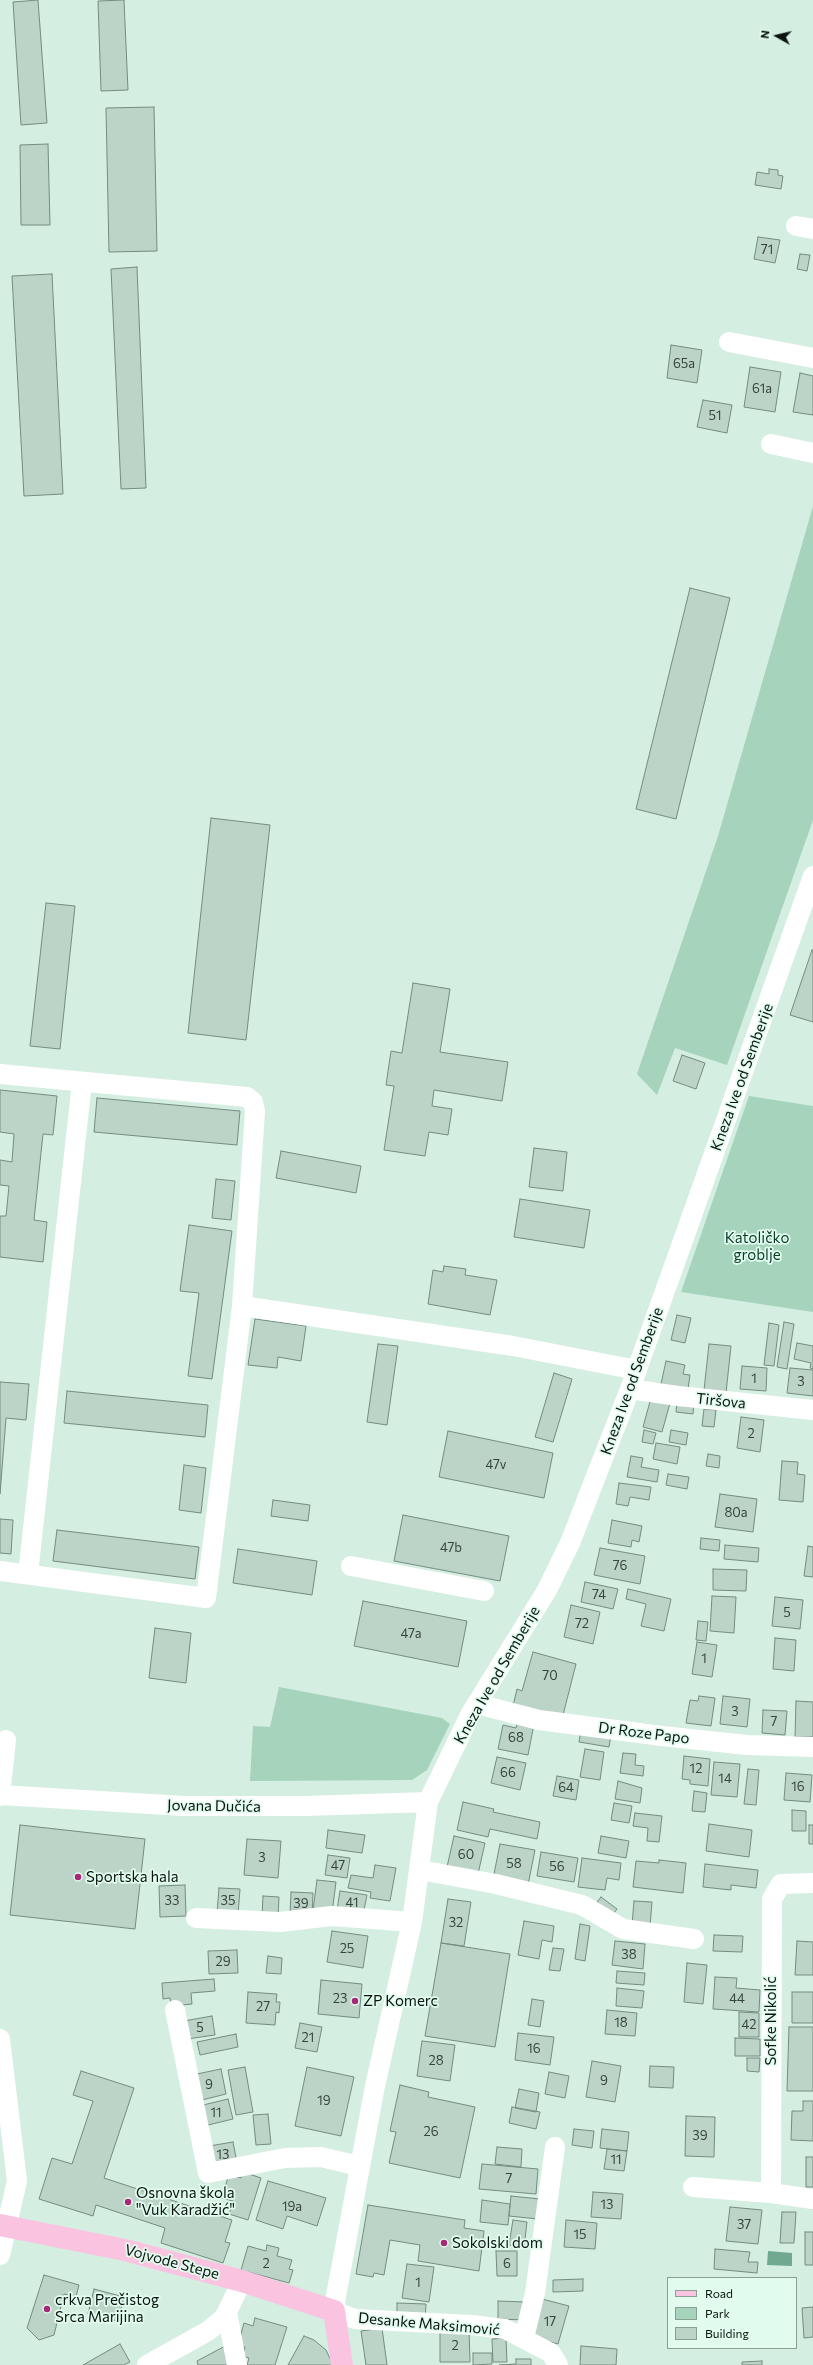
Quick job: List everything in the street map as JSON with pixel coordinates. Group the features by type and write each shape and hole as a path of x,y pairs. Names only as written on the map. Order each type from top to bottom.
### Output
{"main road":[{"name":"Vojvode Stepe","path":"3,2225 125,2250 242,2281 334,2311"},
{"path":"334,2311 342,2365"}],"street":[{"path":"730,342 813,358"},
{"path":"771,444 813,453"},
{"name":"Kneza Ive od Semberije","path":"334,2311 359,2166 412,1922 428,1802 470,1715 547,1590 570,1543 630,1389 811,886"},
{"path":"0,1074 247,1097 253,1102 255,1111 242,1306 206,1598 0,1571"},
{"path":"28,1574 82,1082"},
{"path":"242,1306 513,1346 636,1370"},
{"name":"Tiršova","path":"630,1389 678,1396 813,1410"},
{"path":"351,1566 484,1591"},
{"name":"Dr Roze Papo","path":"478,1704 539,1720 662,1736 747,1744 813,1747"},
{"path":"0,1796 6,1740"},
{"name":"Jovana Dučića","path":"0,1796 184,1806 306,1806 428,1802"},
{"path":"420,1870 496,1884 582,1905 623,1929 694,1939"},
{"name":"Sofke Nikolić","path":"771,2192 772,1899 781,1884 813,1883"},
{"path":"196,1918 280,1922 332,1916 412,1922"},
{"path":"175,2010 208,2173 285,2158 321,2157 359,2166"},
{"path":"0,2039 17,2181 3,2225 0,2255"},
{"path":"524,2338 535,2293 555,2147"},
{"path":"694,2187 771,2192 813,2199"},
{"path":"147,2365 208,2331 224,2318 242,2281"},
{"name":"Desanke Maksimović","path":"334,2311 364,2321 471,2325 505,2329 551,2353 558,2365"},
{"path":"227,2313 237,2365"}],"green space":[{"path":"813,506 813,820 727,1065 675,1048 657,1095 637,1074 718,836"},
{"name":"Katoličko groblje","path":"749,1096 813,1106 813,1312 681,1292"},
{"path":"279,1687 442,1718 450,1724 427,1770 412,1780 250,1781 253,1726 270,1727"}],"shaded area":[{"path":"768,2251 792,2253 792,2266 767,2265"}],"building":[{"path":"38,0 47,123 21,125 13,2"},
{"path":"124,0 128,90 101,91 98,1"},
{"path":"154,107 157,251 109,252 106,108"},
{"path":"48,144 50,225 21,225 20,145"},
{"path":"769,169 778,170 778,175 783,176 781,189 755,185 757,172 769,174"},
{"path":"758,237 780,240 775,263 754,259"},
{"path":"800,254 810,255 807,271 797,269"},
{"path":"137,267 146,488 121,489 111,269"},
{"path":"52,274 63,494 24,496 12,276"},
{"path":"671,345 702,350 697,383 667,378"},
{"path":"750,367 781,372 775,412 744,407"},
{"path":"800,373 813,376 813,415 793,412"},
{"path":"703,400 732,405 727,433 697,427"},
{"path":"690,588 730,598 676,819 636,809"},
{"path":"211,818 270,825 246,1040 188,1033"},
{"path":"46,903 75,906 60,1049 30,1046"},
{"path":"813,950 813,1022 790,1015"},
{"path":"413,983 450,989 440,1052 508,1062 502,1101 434,1090 432,1106 452,1109 448,1135 429,1132 425,1156 384,1150 394,1086 386,1085 391,1051 402,1053"},
{"path":"682,1055 705,1063 696,1089 673,1081"},
{"path":"0,1090 57,1096 53,1135 43,1134 34,1220 47,1222 43,1262 0,1257 0,1216 6,1216 9,1186 0,1185 0,1160 12,1162 14,1134 0,1132"},
{"path":"97,1098 240,1111 237,1145 94,1132"},
{"path":"534,1148 567,1152 563,1191 529,1187"},
{"path":"281,1151 361,1166 356,1193 276,1178"},
{"path":"216,1179 235,1181 231,1220 212,1218"},
{"path":"520,1199 590,1210 584,1248 514,1237"},
{"path":"189,1225 232,1231 212,1379 188,1376 199,1293 180,1291"},
{"path":"444,1266 466,1269 465,1275 497,1280 490,1315 428,1304 433,1270 443,1272"},
{"path":"677,1315 691,1318 685,1343 671,1340"},
{"path":"255,1319 306,1326 301,1361 278,1357 277,1368 248,1365"},
{"path":"784,1322 794,1324 787,1369 777,1367"},
{"path":"769,1323 779,1325 774,1366 764,1365"},
{"path":"797,1343 813,1346 813,1369 810,1368 811,1363 794,1359"},
{"path":"378,1344 398,1346 387,1425 367,1422"},
{"path":"709,1344 731,1346 726,1393 704,1390"},
{"path":"666,1361 685,1365 683,1374 690,1375 688,1389 661,1384"},
{"path":"742,1366 767,1368 766,1391 740,1389"},
{"path":"790,1368 813,1370 813,1396 787,1393"},
{"path":"554,1373 572,1379 553,1442 535,1437"},
{"path":"0,1382 29,1384 26,1420 6,1418 0,1494"},
{"path":"67,1391 208,1405 205,1437 64,1423"},
{"path":"651,1398 670,1403 662,1432 643,1427"},
{"path":"677,1401 694,1402 693,1414 676,1412"},
{"path":"704,1409 716,1410 714,1427 702,1426"},
{"path":"741,1417 764,1420 760,1452 737,1448"},
{"path":"644,1430 656,1433 653,1444 642,1442"},
{"path":"671,1430 688,1433 686,1445 669,1442"},
{"path":"448,1431 553,1453 544,1498 439,1477"},
{"path":"656,1443 680,1447 677,1464 653,1459"},
{"path":"708,1454 720,1456 719,1468 706,1466"},
{"path":"631,1456 643,1458 641,1467 659,1470 657,1482 627,1477"},
{"path":"782,1461 798,1462 797,1474 805,1475 803,1502 779,1500"},
{"path":"184,1465 206,1468 201,1513 179,1510"},
{"path":"668,1474 689,1477 687,1489 666,1485"},
{"path":"619,1483 651,1487 649,1500 630,1497 628,1506 616,1504"},
{"path":"720,1494 757,1499 753,1532 715,1527"},
{"path":"273,1500 310,1505 308,1521 271,1516"},
{"path":"403,1515 509,1536 500,1581 394,1561"},
{"path":"0,1519 13,1520 11,1554 0,1553"},
{"path":"612,1520 642,1526 639,1542 632,1540 631,1547 608,1543"},
{"path":"57,1530 199,1547 195,1579 53,1561"},
{"path":"701,1538 720,1540 719,1551 700,1549"},
{"path":"725,1545 759,1548 758,1562 724,1559"},
{"path":"808,1546 813,1547 813,1577 804,1576"},
{"path":"600,1548 645,1556 640,1584 594,1575"},
{"path":"238,1549 317,1561 312,1595 233,1583"},
{"path":"713,1569 747,1570 746,1591 713,1590"},
{"path":"585,1582 618,1589 613,1609 581,1602"},
{"path":"628,1589 671,1599 664,1631 641,1626 646,1604 626,1599"},
{"path":"712,1596 736,1597 734,1633 710,1631"},
{"path":"775,1597 803,1600 800,1629 772,1626"},
{"path":"363,1601 467,1621 458,1667 354,1646"},
{"path":"571,1605 600,1612 593,1644 564,1637"},
{"path":"698,1621 708,1622 706,1641 696,1640"},
{"path":"155,1628 191,1633 186,1683 149,1678"},
{"path":"775,1638 796,1640 794,1671 773,1669"},
{"path":"697,1642 717,1645 712,1677 692,1674"},
{"path":"533,1652 576,1664 562,1719 513,1706 517,1689 522,1691"},
{"path":"699,1696 715,1698 711,1726 686,1723 690,1700 698,1701"},
{"path":"723,1696 750,1699 747,1727 720,1724"},
{"path":"796,1701 813,1702 813,1737 795,1737"},
{"path":"763,1710 787,1711 785,1735 762,1733"},
{"path":"518,1720 534,1724 528,1755 498,1749 503,1725 516,1728"},
{"path":"581,1730 611,1735 609,1747 579,1742"},
{"path":"585,1749 604,1752 600,1780 580,1777"},
{"path":"623,1753 636,1754 635,1765 644,1766 643,1776 620,1773"},
{"path":"684,1756 710,1759 708,1786 690,1784 690,1780 682,1779"},
{"path":"497,1757 526,1763 520,1790 491,1783"},
{"path":"714,1762 740,1764 737,1797 711,1795"},
{"path":"748,1769 759,1770 756,1805 744,1804"},
{"path":"786,1773 812,1775 810,1802 784,1800"},
{"path":"557,1776 579,1780 576,1800 553,1796"},
{"path":"618,1781 642,1788 640,1803 615,1799"},
{"path":"694,1791 707,1793 705,1812 692,1811"},
{"path":"463,1802 494,1809 493,1812 540,1822 537,1839 490,1829 488,1837 457,1830"},
{"path":"614,1803 632,1806 629,1823 611,1820"},
{"path":"792,1810 806,1811 806,1831 792,1831"},
{"path":"635,1813 662,1816 659,1842 647,1841 648,1828 633,1826"},
{"path":"709,1824 752,1830 749,1857 706,1851"},
{"name":"Sportska hala","path":"20,1825 145,1839 135,1929 10,1915"},
{"path":"809,1825 813,1825 813,1844 809,1844"},
{"path":"328,1830 365,1835 362,1853 326,1848"},
{"path":"454,1836 485,1843 478,1874 447,1867"},
{"path":"601,1836 629,1841 626,1858 598,1853"},
{"path":"247,1839 281,1841 278,1878 244,1875"},
{"path":"500,1844 535,1850 528,1885 493,1879"},
{"path":"541,1852 578,1858 574,1882 537,1876"},
{"path":"328,1855 350,1858 347,1878 325,1875"},
{"path":"582,1858 621,1863 619,1880 607,1878 605,1890 578,1887"},
{"path":"659,1860 686,1863 683,1893 633,1887 636,1861 659,1863"},
{"path":"705,1864 758,1870 756,1888 731,1885 731,1890 703,1887"},
{"path":"375,1865 396,1868 390,1901 370,1898 371,1892 348,1888 351,1875 373,1878"},
{"path":"317,1880 336,1882 332,1913 313,1910"},
{"path":"185,1885 186,1916 160,1917 159,1886"},
{"path":"219,1888 240,1889 238,1915 217,1913"},
{"path":"340,1891 367,1895 363,1915 337,1910"},
{"path":"291,1892 313,1893 312,1915 290,1914"},
{"path":"263,1896 279,1897 278,1918 262,1917"},
{"path":"601,1897 617,1909 612,1916 595,1905"},
{"path":"448,1899 471,1902 464,1946 441,1943"},
{"path":"634,1901 652,1902 650,1927 632,1925"},
{"path":"524,1921 554,1926 552,1942 542,1940 539,1959 518,1955"},
{"path":"580,1924 590,1926 585,1961 575,1959"},
{"path":"332,1931 368,1936 363,1968 327,1962"},
{"path":"714,1935 743,1936 742,1952 713,1951"},
{"path":"615,1941 645,1944 643,1969 612,1965"},
{"path":"797,1941 813,1942 813,1975 795,1975"},
{"path":"441,1943 510,1954 495,2047 425,2036"},
{"path":"553,1948 564,1949 560,1971 549,1970"},
{"path":"237,1950 238,1973 209,1974 208,1951"},
{"path":"268,1956 282,1958 281,1974 266,1973"},
{"path":"687,1963 707,1965 703,2004 684,2002"},
{"path":"617,1971 645,1973 644,1985 616,1983"},
{"path":"715,1977 737,1978 736,1988 760,1990 759,2012 713,2009"},
{"path":"214,1979 215,1991 191,1993 192,2004 171,2006 170,1998 163,1999 162,1983"},
{"path":"321,1980 362,1984 359,2018 318,2014"},
{"path":"617,1988 644,1991 642,2008 616,2006"},
{"path":"248,1992 277,1994 276,2002 280,2002 279,2013 276,2012 275,2025 246,2023"},
{"path":"792,1992 813,1992 813,2023 792,2023"},
{"path":"532,1999 544,2001 540,2027 528,2025"},
{"path":"607,2010 637,2013 635,2036 605,2034"},
{"path":"739,2012 759,2013 759,2037 739,2037"},
{"path":"212,2016 215,2035 187,2039 184,2021"},
{"path":"300,2023 322,2027 317,2052 295,2048"},
{"path":"789,2027 813,2027 813,2091 787,2091"},
{"path":"518,2033 554,2037 550,2065 515,2060"},
{"path":"236,2034 238,2047 200,2055 197,2042"},
{"path":"735,2038 760,2039 760,2056 735,2056"},
{"path":"422,2041 455,2045 450,2081 417,2076"},
{"path":"747,2058 760,2058 759,2072 747,2071"},
{"path":"592,2061 621,2066 615,2102 586,2097"},
{"path":"650,2066 674,2067 673,2088 649,2087"},
{"path":"245,2067 253,2112 236,2115 228,2070"},
{"path":"307,2067 354,2077 341,2136 295,2126"},
{"path":"221,2069 226,2094 198,2101 192,2075"},
{"path":"81,2071 134,2088 104,2178 232,2220 225,2242 230,2243 223,2263 161,2243 165,2228 96,2205 93,2216 39,2199 52,2158 72,2164 93,2101 73,2095"},
{"path":"549,2072 569,2076 565,2098 545,2094"},
{"path":"400,2085 429,2092 428,2097 475,2107 460,2178 389,2163 396,2132 390,2131"},
{"path":"519,2089 539,2093 536,2112 515,2108"},
{"path":"228,2099 233,2119 204,2126 199,2106"},
{"path":"803,2101 813,2101 813,2141 791,2140 792,2111 803,2111"},
{"path":"512,2107 540,2112 536,2129 509,2123"},
{"path":"268,2114 271,2144 256,2145 253,2115"},
{"path":"686,2116 715,2117 714,2157 685,2156"},
{"path":"574,2129 594,2131 592,2148 572,2145"},
{"path":"602,2129 629,2132 627,2151 600,2148"},
{"path":"233,2142 237,2163 212,2167 209,2146"},
{"path":"497,2147 522,2149 521,2167 495,2164"},
{"path":"607,2149 627,2151 624,2171 604,2169"},
{"path":"806,2157 813,2157 813,2187 806,2187"},
{"path":"482,2164 538,2169 536,2194 479,2189"},
{"path":"243,2172 261,2178 248,2220 229,2214 233,2201 221,2198 229,2175 241,2178"},
{"path":"268,2181 326,2198 317,2226 287,2216 283,2229 256,2220"},
{"path":"593,2192 623,2194 621,2219 591,2217"},
{"path":"511,2196 540,2199 538,2219 509,2216"},
{"path":"482,2200 510,2204 508,2225 480,2222"},
{"name":"Sokolski dom","path":"368,2205 465,2220 464,2228 484,2231 479,2271 418,2261 420,2245 390,2240 384,2275 374,2273 373,2277 356,2274"},
{"path":"730,2207 762,2210 758,2244 726,2241"},
{"path":"782,2212 796,2212 794,2243 780,2243"},
{"path":"513,2220 527,2222 524,2248 509,2245"},
{"path":"566,2220 597,2223 595,2249 564,2247"},
{"path":"805,2232 813,2232 813,2265 805,2265"},
{"path":"267,2245 279,2248 277,2256 292,2260 289,2269 293,2270 289,2283 241,2270 248,2246 266,2251"},
{"path":"715,2249 750,2252 748,2262 758,2262 757,2273 714,2269"},
{"path":"496,2251 517,2251 517,2276 497,2276"},
{"path":"407,2264 434,2267 429,2302 402,2298"},
{"name":"crkva Prečistog Srca Marijina","path":"44,2275 79,2285 76,2297 64,2294 54,2335 39,2340 27,2328"},
{"path":"583,2279 583,2291 553,2292 553,2280"},
{"path":"94,2289 124,2297 118,2321 88,2314"},
{"path":"542,2299 569,2306 558,2344 532,2337"},
{"path":"498,2301 526,2302 525,2320 498,2319"},
{"path":"397,2303 426,2304 425,2323 397,2322"},
{"path":"813,2307 813,2337 804,2338 802,2308"},
{"path":"255,2318 287,2327 275,2365 247,2365 249,2358 243,2356 245,2347 238,2345 244,2323 253,2326"},
{"path":"382,2328 387,2365 366,2365 361,2331"},
{"path":"469,2329 470,2362 440,2362 440,2330"},
{"path":"304,2336 314,2340 326,2350 333,2365 288,2365"},
{"path":"506,2338 507,2362 493,2362 492,2339"},
{"path":"120,2344 130,2362 124,2365 83,2365"},
{"path":"227,2345 232,2365 198,2365 197,2361"},
{"path":"581,2346 617,2349 616,2365 580,2365"},
{"path":"473,2353 492,2353 492,2364 473,2365"},
{"path":"516,2359 531,2359 531,2365 499,2365 516,2364"},
{"path":"762,2361 762,2365 742,2365 742,2362"}],"place":[{"name":"Sportska hala","path":"78,1877"},
{"name":"ZP Komerc","path":"355,2001"},
{"name":"Osnovna škola \"Vuk Karadžić\"","path":"128,2202"},
{"name":"Sokolski dom","path":"444,2243"},
{"name":"crkva Prečistog Srca Marijina","path":"47,2309"}]}
